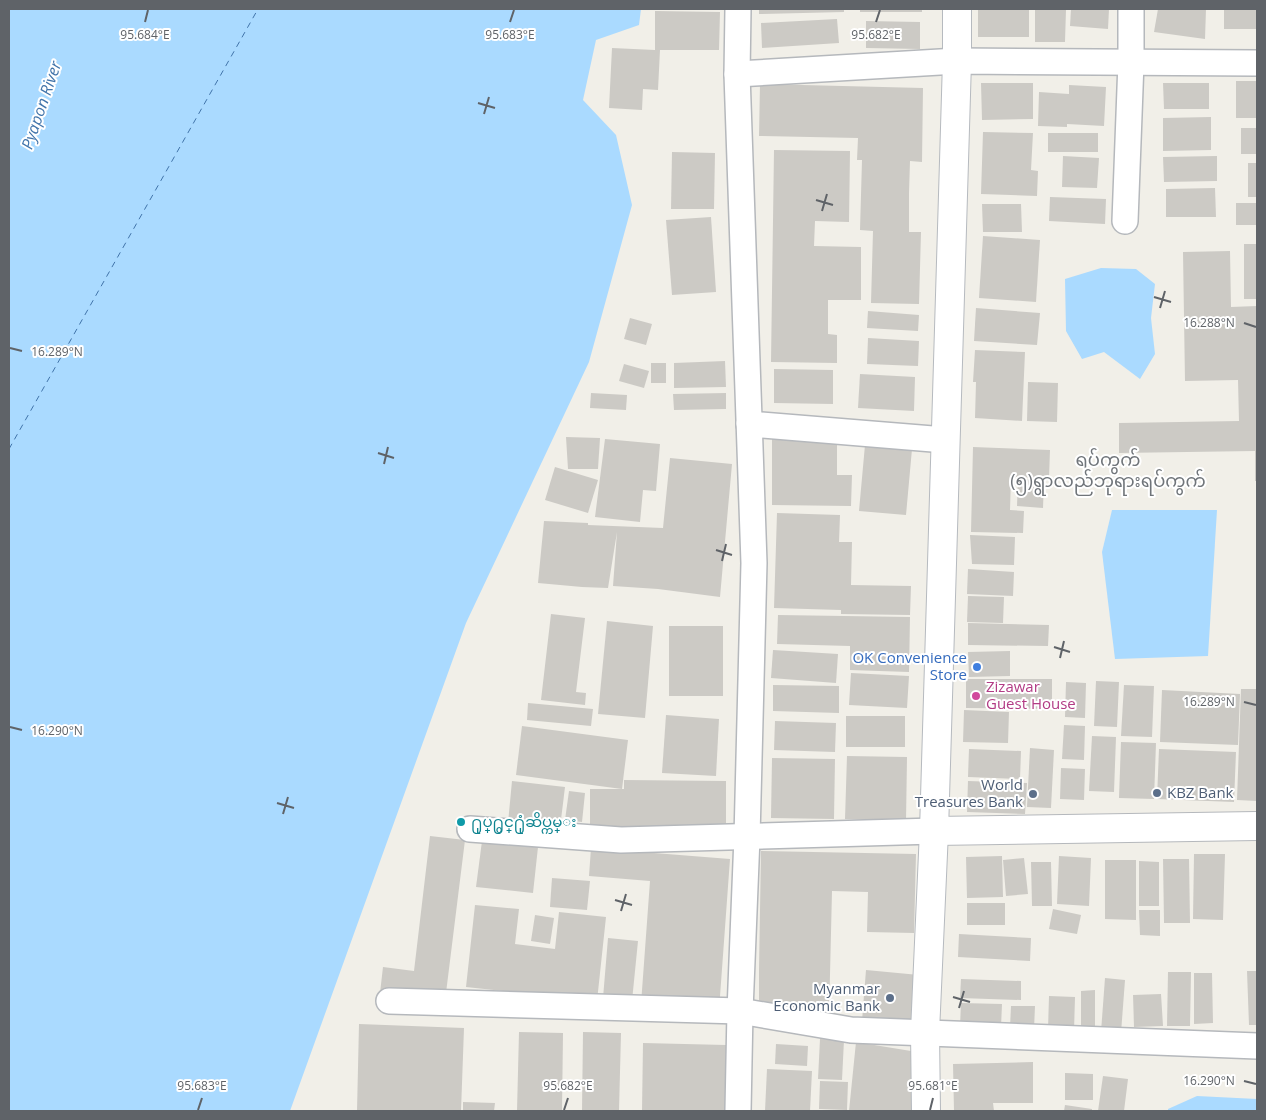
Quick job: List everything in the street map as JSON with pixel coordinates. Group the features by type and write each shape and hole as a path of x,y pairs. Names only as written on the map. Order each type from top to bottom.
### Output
{"main road":[{"path":"926,1111 924,1032 934,831 957,9"},
{"path":"934,831 1257,826"}],"street":[{"path":"738,9 737,74 754,563 738,1111"},
{"path":"1125,221 1131,9"},
{"path":"737,74 957,61 1257,62"},
{"path":"749,424 946,440"},
{"path":"470,829 621,840 934,831"},
{"path":"389,1001 740,1011 851,1030 1257,1046"}],"water":[{"name":"Pyapon River","path":"9,9 641,9 639,25 596,40 583,100 616,135 632,205 589,362 466,623 290,1111 9,1111"},
{"path":"1101,268 1136,269 1155,284 1151,318 1155,354 1140,379 1104,352 1082,359 1066,331 1065,279"},
{"path":"1112,510 1217,510 1208,656 1115,659 1102,552"},
{"path":"1197,1096 1257,1099 1257,1111 1168,1111 1168,1109"}],"building":[{"path":"759,9 844,9 844,12 759,14"},
{"path":"860,9 922,9 922,12 860,12"},
{"path":"978,9 1029,9 1029,37 978,37"},
{"path":"1035,9 1066,9 1065,42 1035,42"},
{"path":"1071,9 1109,9 1108,29 1070,26"},
{"path":"1158,9 1206,9 1205,39 1154,32"},
{"path":"1224,9 1257,9 1257,29 1224,29"},
{"path":"655,11 720,12 719,50 660,50 658,90 643,89 642,110 609,108 612,48 655,50"},
{"path":"837,19 839,43 762,48 761,23"},
{"path":"866,21 920,22 920,49 866,48"},
{"path":"1236,81 1257,81 1257,118 1236,118"},
{"path":"981,83 1033,83 1033,119 982,120"},
{"path":"1163,83 1209,83 1209,109 1164,109"},
{"path":"760,84 923,88 922,162 910,161 909,193 909,232 921,232 919,304 871,303 873,231 860,230 862,160 857,160 858,138 759,136"},
{"path":"1069,85 1106,87 1104,126 1067,124 1067,127 1038,126 1039,92 1069,94"},
{"path":"1211,117 1211,150 1163,151 1163,118"},
{"path":"1241,128 1257,128 1257,154 1241,154"},
{"path":"983,132 1033,133 1031,170 1038,171 1037,196 981,194"},
{"path":"1048,133 1098,133 1098,152 1048,152"},
{"path":"774,150 850,151 849,222 815,221 814,246 861,247 861,300 828,300 828,334 837,335 837,363 771,362"},
{"path":"672,152 715,153 714,209 671,209"},
{"path":"1063,156 1099,158 1097,188 1062,187"},
{"path":"1217,156 1217,181 1164,182 1163,157"},
{"path":"1248,163 1257,163 1257,197 1248,197"},
{"path":"1215,188 1216,217 1166,217 1166,189"},
{"path":"1050,197 1106,199 1105,224 1049,221"},
{"path":"1236,203 1257,203 1257,225 1236,225"},
{"path":"982,204 1021,204 1022,232 983,232"},
{"path":"711,217 716,292 672,295 666,220"},
{"path":"983,236 1040,240 1036,302 979,298"},
{"path":"1244,244 1257,244 1257,299 1244,299"},
{"path":"1230,251 1231,307 1257,306 1257,481 1255,481 1255,451 1119,453 1119,423 1239,421 1238,380 1185,381 1183,252"},
{"path":"976,308 1040,313 1037,345 974,341"},
{"path":"868,311 919,315 918,331 867,328"},
{"path":"630,318 652,324 646,345 624,339"},
{"path":"868,338 919,341 918,366 867,364"},
{"path":"975,350 1025,352 1022,421 975,418 976,382 973,382"},
{"path":"725,361 726,387 674,388 674,363"},
{"path":"651,363 666,363 666,383 651,383"},
{"path":"624,364 649,371 644,388 619,381"},
{"path":"774,369 833,370 833,404 774,403"},
{"path":"860,374 915,377 914,411 858,408"},
{"path":"1028,382 1058,383 1057,422 1027,421"},
{"path":"591,393 627,395 626,410 590,408"},
{"path":"726,393 726,409 674,410 673,394"},
{"path":"772,436 837,437 837,475 852,475 851,506 772,505"},
{"path":"566,437 600,438 598,469 568,469"},
{"path":"605,439 660,444 656,491 643,490 640,522 595,517"},
{"path":"865,445 912,449 906,515 859,511"},
{"path":"973,447 1050,450 1049,478 1011,477 1010,510 1024,511 1023,533 971,532"},
{"path":"670,458 732,464 720,597 658,589 613,586 617,532 608,588 538,583 544,521 588,523 588,525 663,528"},
{"path":"555,467 598,480 588,513 545,500"},
{"path":"1018,479 1044,480 1043,508 1017,506"},
{"path":"777,513 840,515 839,542 852,542 851,585 911,586 910,615 841,614 841,610 774,608"},
{"path":"970,535 1015,537 1014,565 972,564"},
{"path":"968,569 1014,572 1013,596 967,594"},
{"path":"968,596 1004,597 1003,623 967,622"},
{"path":"551,614 585,618 576,692 586,693 585,705 541,700"},
{"path":"778,615 910,617 909,672 850,670 850,646 777,644"},
{"path":"607,621 653,626 645,718 598,714"},
{"path":"968,623 1049,625 1048,646 968,645"},
{"path":"669,626 723,626 723,696 669,696"},
{"path":"773,650 838,654 836,683 771,678"},
{"path":"1010,651 1010,676 969,677 968,652"},
{"path":"851,673 909,676 907,708 849,705"},
{"path":"966,679 1052,679 1052,709 966,708"},
{"path":"1096,681 1119,682 1117,727 1094,726"},
{"path":"1066,682 1086,683 1085,718 1065,717"},
{"path":"773,685 839,686 839,713 773,711"},
{"path":"1124,685 1154,686 1152,737 1121,736"},
{"path":"1241,689 1257,689 1257,801 1237,800"},
{"path":"1162,690 1240,694 1238,745 1160,742"},
{"path":"528,703 593,709 591,726 527,720"},
{"path":"964,710 1009,712 1008,743 963,742"},
{"path":"666,715 719,719 716,776 662,773"},
{"path":"846,716 905,716 905,747 846,747"},
{"path":"775,721 836,723 835,752 774,750"},
{"path":"1064,725 1085,726 1084,760 1062,759"},
{"path":"522,726 628,740 622,789 516,775"},
{"path":"1092,736 1116,737 1114,792 1089,791"},
{"path":"1121,742 1156,743 1154,799 1119,798"},
{"path":"1030,748 1054,750 1051,808 1027,807"},
{"path":"969,749 1021,751 1020,779 968,777"},
{"path":"1159,749 1236,752 1234,802 1157,799"},
{"path":"847,756 907,757 906,821 845,819"},
{"path":"772,758 835,759 834,819 771,818"},
{"path":"1061,768 1085,769 1084,800 1060,799"},
{"path":"624,780 726,781 726,829 590,828 590,789 624,789"},
{"path":"512,781 565,787 560,828 508,823"},
{"path":"968,781 1027,783 1025,814 967,812"},
{"path":"569,791 585,793 582,822 565,820"},
{"path":"430,836 465,840 445,1001 380,993 383,967 414,971"},
{"path":"482,841 538,847 533,893 476,887"},
{"path":"591,848 730,859 719,1010 641,1004 650,881 589,876"},
{"path":"761,851 916,854 914,933 867,932 868,892 832,891 829,1016 759,1012"},
{"path":"1194,854 1225,854 1223,920 1193,919"},
{"path":"1002,856 1003,897 967,898 966,857"},
{"path":"1059,856 1091,858 1089,906 1057,904"},
{"path":"1024,858 1028,894 1006,896 1003,860"},
{"path":"1163,859 1189,859 1190,923 1164,923"},
{"path":"1105,860 1136,860 1136,920 1105,919"},
{"path":"1139,861 1159,862 1159,906 1139,906"},
{"path":"1031,862 1051,862 1052,906 1032,906"},
{"path":"552,878 590,881 587,910 550,907"},
{"path":"967,903 1005,903 1005,925 967,925"},
{"path":"475,905 519,909 515,944 555,949 559,912 606,917 597,1001 466,987"},
{"path":"1053,909 1081,915 1077,934 1049,929"},
{"path":"1139,910 1160,910 1160,936 1140,935"},
{"path":"535,915 554,918 550,944 531,941"},
{"path":"959,934 1031,938 1030,961 958,957"},
{"path":"608,938 638,941 632,1001 603,998"},
{"name":"Myanmar Economic Bank","path":"866,970 919,975 914,1026 862,1021"},
{"path":"1247,971 1257,971 1257,1025 1249,1025"},
{"path":"1168,972 1191,972 1190,1026 1167,1026"},
{"path":"1194,973 1212,973 1213,1023 1194,1024"},
{"path":"1105,978 1125,980 1121,1033 1101,1032"},
{"path":"961,979 1021,981 1021,1000 960,998"},
{"path":"1095,990 1095,1029 1081,1030 1081,991"},
{"path":"1161,994 1163,1026 1134,1027 1133,995"},
{"path":"1049,996 1075,997 1074,1031 1048,1030"},
{"path":"961,1003 1002,1004 1001,1027 960,1026"},
{"path":"1011,1006 1035,1006 1034,1029 1010,1028"},
{"path":"359,1024 464,1028 461,1111 357,1111"},
{"path":"519,1032 563,1033 562,1111 517,1111"},
{"path":"583,1032 621,1033 619,1111 582,1111"},
{"path":"820,1039 844,1040 842,1080 818,1079"},
{"path":"856,1042 917,1052 912,1111 849,1111"},
{"path":"643,1043 726,1045 725,1111 642,1111"},
{"path":"776,1044 808,1046 807,1066 775,1064"},
{"path":"1033,1062 1033,1103 993,1103 994,1111 954,1111 953,1064"},
{"path":"767,1069 812,1071 810,1111 765,1111"},
{"path":"1065,1073 1093,1074 1093,1100 1065,1100"},
{"path":"1103,1076 1128,1079 1124,1111 1098,1111"},
{"path":"820,1081 848,1082 847,1110 819,1109"},
{"path":"463,1102 495,1103 494,1111 463,1111"},
{"path":"1065,1105 1092,1109 1092,1111 1064,1111"}],"ferry route":[{"path":"9,449 258,9"}],"place":[{"name":"OK Convenience Store","path":"977,667"},
{"name":"Zizawar Guest House","path":"976,696"},
{"name":"KBZ Bank","path":"1157,793"},
{"name":"World Treasures Bank","path":"1033,794"},
{"name":"႐ုပ္႐ွင္႐ုံဆိပ္ကမ္း","path":"461,822"},
{"name":"Myanmar Economic Bank","path":"890,998"}],"district":[{"name":"ရပ်ကွက် (၅)ရွာလည်ဘုရားရပ်ကွက်","path":"1108,470"}]}
